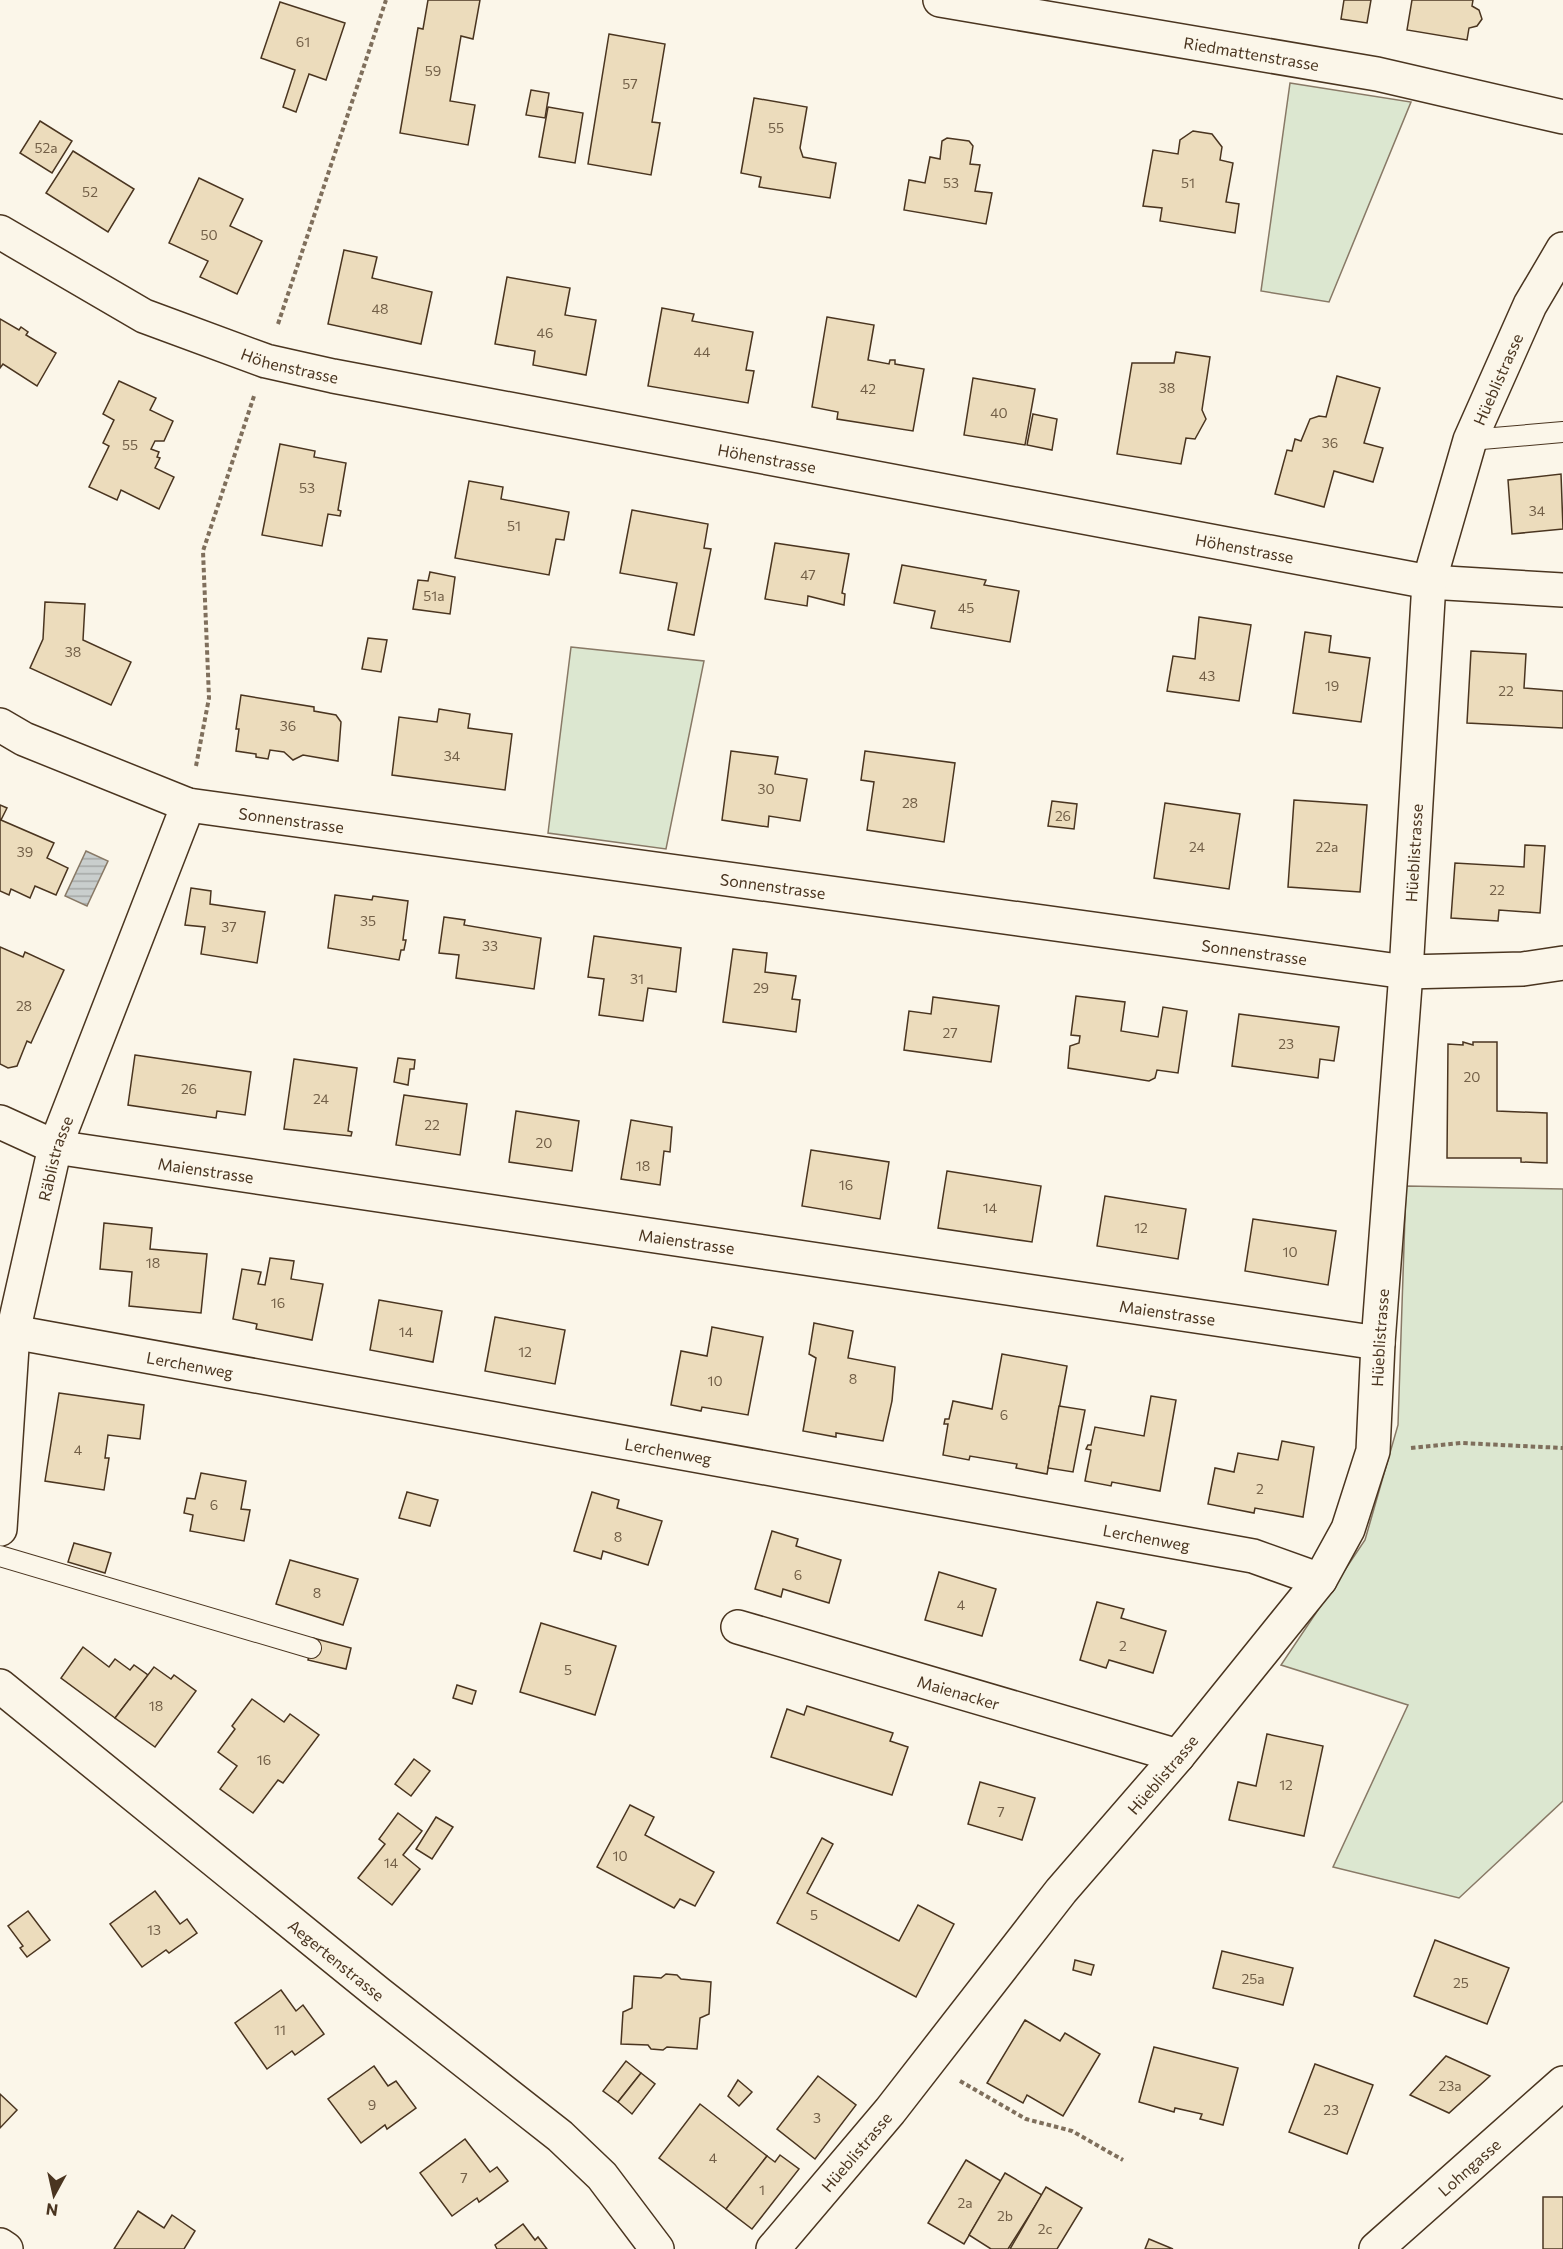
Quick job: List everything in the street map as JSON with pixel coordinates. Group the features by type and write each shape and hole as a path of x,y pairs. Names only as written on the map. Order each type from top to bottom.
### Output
{"street":[{"name":"Riedmattenstrasse","path":"940,0 1377,74 1563,117"},
{"name":"Höhenstrasse","path":"0,232 144,316 266,361 344,378 1428,582 1563,590"},
{"name":"Hüeblistrasse","path":"773,2249 890,2111 1061,1891 1178,1756 1320,1580 1348,1528 1373,1452 1378,1342 1406,972 1428,582 1470,440 1530,305 1563,249"},
{"name":"Sonnenstrasse","path":"0,725 24,739 188,806 1406,972 1523,969 1563,963"},
{"name":"Räblistrasse","path":"0,1529 13,1332 55,1147 188,806"},
{"name":"Maienstrasse","path":"0,1122 55,1147 1378,1342"},
{"name":"Lerchenweg","path":"13,1332 1253,1556 1320,1580"},
{"name":"Maienacker","path":"738,1628 1178,1756"},
{"name":"Aegertenstrasse","path":"0,1686 378,1993 560,2136 602,2176 657,2249"},
{"name":"Lohngasse","path":"1376,2249 1563,2083"},
{"path":"0,2245 6,2249"}],"lane":[{"path":"1470,440 1563,432"},
{"path":"0,1556 311,1648"}],"path":[{"path":"1373,1452 1461,1443 1563,1448"},
{"path":"927,2062 1026,2119 1072,2131 1123,2160"}],"green space":[{"path":"1290,83 1411,102 1329,302 1261,291"},
{"path":"571,647 704,661 666,849 548,833"},
{"path":"1406,1186 1563,1189 1563,1801 1459,1898 1333,1867 1408,1705 1281,1665 1365,1540 1398,1425"}],"shaded area":[{"path":"86,851 108,861 87,906 65,896"}],"building":[{"path":"428,0 480,0 473,39 461,36 450,101 475,105 468,145 400,133 418,28 423,29"},
{"path":"1344,0 1371,0 1367,23 1341,19"},
{"path":"1412,0 1473,0 1472,6 1479,10 1482,19 1477,26 1469,28 1467,40 1407,30"},
{"path":"280,2 345,23 326,80 309,74 296,112 283,107 295,70 261,58"},
{"path":"609,34 665,44 652,122 660,123 651,175 588,164"},
{"path":"531,90 549,93 545,118 526,115"},
{"path":"754,98 807,107 800,148 803,157 836,163 830,198 759,187 761,177 741,173"},
{"path":"548,107 583,113 575,163 539,157"},
{"path":"40,121 72,141 52,173 20,153"},
{"path":"1193,131 1212,134 1222,147 1220,160 1233,163 1226,202 1239,204 1235,233 1160,221 1162,208 1143,206 1153,150 1178,154 1180,140"},
{"path":"947,138 969,141 973,146 970,164 980,165 975,191 992,193 986,224 904,210 909,180 925,183 930,157 940,159 942,141"},
{"path":"73,151 134,189 108,232 46,193"},
{"path":"199,178 243,199 230,226 262,241 237,294 200,277 208,261 169,243"},
{"path":"344,250 377,257 372,278 432,292 421,344 328,324"},
{"path":"507,277 570,288 565,315 596,320 586,375 533,365 535,351 495,344"},
{"path":"662,308 694,314 692,321 753,332 746,370 754,371 748,403 648,386"},
{"path":"827,317 874,325 868,360 889,364 890,360 895,360 895,364 924,369 913,431 837,419 838,412 812,407"},
{"path":"0,319 19,330 21,327 28,332 26,335 56,353 37,386 3,364 0,368"},
{"path":"1176,352 1210,357 1202,410 1206,419 1195,439 1186,438 1181,464 1117,454 1132,363 1174,363"},
{"path":"1337,376 1380,388 1364,443 1383,448 1373,482 1334,471 1324,507 1275,494 1287,450 1292,451 1295,439 1301,441 1310,419 1319,416 1326,417"},
{"path":"973,378 1035,389 1025,445 964,435"},
{"path":"119,381 156,398 150,410 173,421 164,441 155,441 151,449 159,452 157,457 160,458 155,468 174,477 159,509 121,490 117,500 89,487 109,446 103,443 114,420 103,414"},
{"path":"1033,414 1057,419 1052,450 1027,445"},
{"path":"280,444 315,451 314,457 346,463 338,510 341,511 340,516 328,514 322,546 262,535"},
{"path":"1561,474 1563,529 1512,534 1508,480"},
{"path":"469,481 503,487 501,499 569,512 564,540 556,539 549,575 455,558"},
{"path":"632,510 708,524 704,548 711,549 694,635 668,630 677,583 620,573"},
{"path":"775,543 849,554 842,593 845,594 844,605 808,596 807,606 765,599"},
{"path":"902,565 986,580 984,585 1019,591 1010,642 931,628 935,611 894,603"},
{"path":"430,572 455,577 450,614 413,609 418,580 428,581"},
{"path":"45,602 85,604 83,640 131,662 111,705 30,668 43,639"},
{"path":"1199,617 1251,625 1239,701 1167,691 1173,656 1195,659"},
{"path":"1305,632 1331,636 1329,652 1370,658 1361,722 1293,713"},
{"path":"368,638 387,640 381,672 362,669"},
{"path":"1471,651 1526,654 1524,688 1563,691 1563,728 1467,723"},
{"path":"241,695 314,707 314,711 336,715 341,722 338,761 303,755 293,760 284,752 270,750 268,759 256,757 256,754 236,751 239,729 236,729"},
{"path":"439,709 470,714 468,728 512,734 505,790 392,775 399,717 437,722"},
{"path":"731,751 778,757 775,774 807,779 800,821 769,816 768,827 722,820"},
{"path":"865,751 955,763 944,842 867,830 874,782 861,780"},
{"path":"1294,800 1367,805 1360,892 1288,887"},
{"path":"1052,801 1077,804 1074,829 1048,826"},
{"path":"1165,803 1240,814 1229,889 1154,878"},
{"path":"0,805 7,808 1,820 54,843 47,858 68,868 56,895 35,886 30,898 11,889 9,895 0,891"},
{"path":"1525,845 1545,846 1540,913 1499,910 1498,921 1451,918 1455,863 1524,867"},
{"path":"191,888 211,891 210,904 265,912 257,963 201,954 205,927 185,925"},
{"path":"335,895 372,900 373,896 408,901 403,940 406,940 399,960 328,948"},
{"path":"444,917 465,920 464,925 541,938 534,989 456,978 459,955 439,953"},
{"path":"594,936 681,948 676,992 648,988 643,1021 599,1015 604,979 588,977"},
{"path":"0,947 23,957 25,952 64,970 31,1043 27,1041 17,1066 8,1068 0,1064"},
{"path":"733,949 767,953 765,972 796,976 792,999 800,1000 796,1032 723,1022"},
{"path":"1076,996 1125,1002 1121,1031 1158,1037 1163,1007 1187,1011 1178,1073 1157,1070 1155,1078 1149,1081 1068,1068 1070,1046 1079,1043 1080,1036 1071,1035"},
{"path":"933,997 999,1006 991,1062 904,1050 909,1011 931,1014"},
{"path":"1239,1014 1339,1027 1334,1061 1320,1059 1318,1078 1232,1066"},
{"path":"1463,1042 1473,1045 1473,1042 1497,1042 1497,1111 1547,1113 1547,1163 1521,1162 1521,1158 1447,1158 1448,1044 1463,1045"},
{"path":"135,1055 251,1072 245,1115 217,1111 216,1118 128,1105"},
{"path":"398,1058 415,1060 414,1069 410,1069 408,1085 394,1082"},
{"path":"294,1059 357,1068 348,1131 352,1132 351,1136 284,1129"},
{"path":"404,1095 467,1104 460,1155 396,1145"},
{"path":"516,1111 579,1121 572,1171 509,1162"},
{"path":"631,1120 672,1127 670,1152 664,1151 660,1185 621,1179"},
{"path":"811,1150 889,1162 880,1219 802,1206"},
{"path":"947,1171 1041,1186 1032,1242 938,1228"},
{"path":"1105,1196 1186,1209 1178,1259 1097,1246"},
{"path":"1253,1219 1336,1231 1328,1285 1245,1271"},
{"path":"104,1223 152,1228 150,1249 207,1254 201,1313 129,1306 132,1272 100,1269"},
{"path":"270,1258 294,1261 291,1279 323,1284 312,1340 256,1329 257,1324 233,1319 242,1269 261,1272 258,1284 265,1285"},
{"path":"379,1300 442,1311 433,1362 370,1350"},
{"path":"495,1317 565,1330 555,1384 485,1371"},
{"path":"814,1323 853,1331 848,1358 895,1367 892,1401 883,1441 836,1433 836,1437 803,1431 816,1358 809,1354"},
{"path":"712,1327 763,1337 748,1415 702,1407 701,1411 671,1405 681,1351 707,1356"},
{"path":"1002,1354 1067,1366 1047,1474 1016,1468 1017,1464 970,1456 969,1460 943,1455 948,1424 944,1424 945,1419 949,1419 953,1401 992,1409"},
{"path":"59,1393 144,1405 140,1439 108,1435 105,1458 109,1458 104,1490 45,1481"},
{"path":"1151,1396 1176,1400 1160,1491 1112,1482 1111,1486 1085,1481 1091,1450 1086,1449 1088,1445 1091,1445 1095,1427 1144,1436"},
{"path":"1059,1406 1085,1410 1073,1472 1048,1468"},
{"path":"1282,1441 1314,1447 1303,1517 1255,1508 1254,1513 1208,1504 1215,1468 1234,1472 1238,1453 1278,1460"},
{"path":"201,1473 246,1481 241,1509 250,1510 244,1541 190,1531 193,1515 184,1513 187,1498 195,1499"},
{"path":"407,1492 438,1500 430,1526 399,1518"},
{"path":"592,1492 619,1500 617,1508 662,1521 648,1565 603,1551 601,1559 574,1551"},
{"path":"772,1531 798,1539 796,1546 841,1560 829,1603 783,1589 781,1597 755,1589"},
{"path":"74,1543 111,1553 105,1573 68,1562"},
{"path":"290,1560 358,1579 343,1625 276,1604"},
{"path":"939,1572 996,1589 982,1636 925,1620"},
{"path":"1097,1602 1124,1609 1121,1618 1166,1631 1153,1673 1109,1660 1106,1668 1080,1660"},
{"path":"541,1623 616,1646 595,1715 520,1692"},
{"path":"313,1638 351,1648 346,1669 308,1660"},
{"path":"83,1647 109,1667 115,1659 130,1670 134,1665 148,1675 115,1718 61,1678"},
{"path":"154,1667 171,1679 174,1675 196,1691 155,1747 115,1718"},
{"path":"457,1685 476,1691 472,1704 453,1698"},
{"path":"252,1699 284,1722 290,1714 319,1735 283,1783 278,1780 253,1813 220,1789 237,1766 218,1752 235,1729 232,1726"},
{"path":"807,1706 893,1733 890,1741 908,1747 892,1795 771,1757 787,1709 804,1715"},
{"path":"1267,1734 1323,1746 1304,1836 1229,1820 1238,1782 1256,1786"},
{"path":"414,1759 430,1771 411,1796 395,1784"},
{"path":"980,1782 1035,1798 1022,1840 968,1824"},
{"path":"630,1805 654,1817 645,1835 714,1872 695,1906 680,1899 674,1908 597,1867"},
{"path":"398,1813 422,1831 403,1855 420,1869 392,1905 358,1878 385,1844 379,1839"},
{"path":"436,1817 453,1827 432,1859 416,1849"},
{"path":"822,1838 833,1844 807,1893 899,1941 918,1905 954,1924 916,1997 777,1923"},
{"path":"155,1891 180,1924 187,1919 197,1933 169,1953 166,1950 142,1967 110,1924"},
{"path":"28,1911 50,1940 27,1957 20,1948 23,1946 8,1926"},
{"path":"1435,1940 1509,1968 1487,2024 1414,1996"},
{"path":"1222,1951 1293,1968 1283,2005 1213,1988"},
{"path":"1075,1960 1094,1965 1091,1975 1073,1970"},
{"path":"666,1974 677,1975 681,1979 711,1982 709,2014 700,2018 697,2049 667,2047 663,2050 651,2049 648,2045 621,2044 623,2012 632,2008 634,1976 661,1978"},
{"path":"281,1990 296,2011 303,2005 324,2034 295,2055 292,2051 267,2069 235,2023"},
{"path":"1025,2020 1060,2041 1065,2033 1100,2054 1063,2116 1027,2095 1023,2103 987,2083"},
{"path":"1154,2047 1238,2068 1223,2125 1200,2119 1202,2114 1175,2108 1174,2112 1139,2102"},
{"path":"1446,2056 1490,2076 1449,2113 1410,2095"},
{"path":"626,2061 641,2073 618,2102 603,2091"},
{"path":"1315,2064 1373,2085 1347,2154 1289,2132"},
{"path":"374,2066 388,2086 396,2081 416,2108 387,2129 385,2125 361,2143 328,2099"},
{"path":"641,2073 655,2084 632,2114 618,2102"},
{"path":"818,2076 856,2105 815,2159 777,2129"},
{"path":"738,2080 752,2092 739,2106 728,2096"},
{"path":"0,2094 17,2110 0,2128"},
{"path":"700,2104 767,2156 726,2209 659,2158"},
{"path":"465,2139 490,2172 497,2167 508,2181 479,2202 477,2198 452,2216 420,2173"},
{"path":"780,2155 799,2169 752,2229 726,2209 767,2156 775,2162"},
{"path":"966,2160 1001,2181 964,2244 928,2223"},
{"path":"1005,2173 1042,2195 1008,2249 991,2249 969,2235"},
{"path":"1046,2187 1082,2208 1057,2249 1010,2249"},
{"path":"1543,2197 1563,2197 1563,2249 1543,2249"},
{"path":"138,2211 164,2228 172,2215 195,2231 184,2249 114,2249"},
{"path":"523,2224 535,2240 538,2237 547,2249 497,2249 495,2245"},
{"path":"1149,2239 1173,2249 1145,2249"}]}
